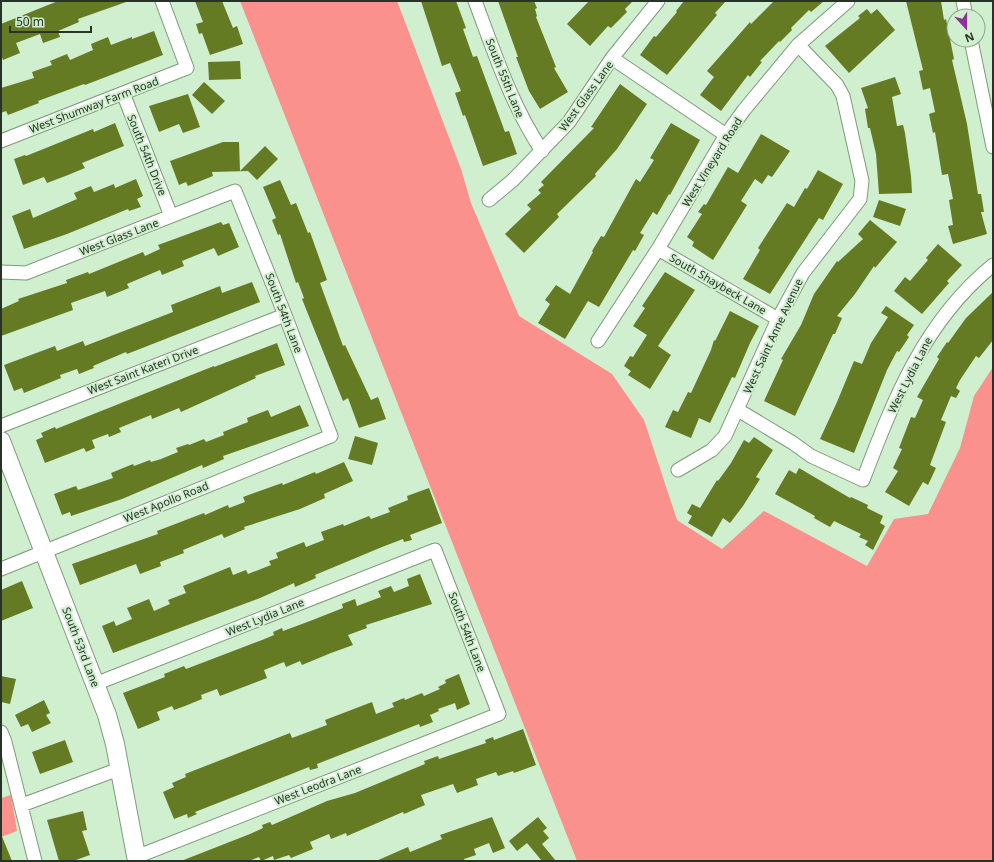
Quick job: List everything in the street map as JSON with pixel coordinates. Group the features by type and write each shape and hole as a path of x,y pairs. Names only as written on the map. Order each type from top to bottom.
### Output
{"street":[{"name":"West Shumway Farm Road","path":"1,141 188,68 162,1"},
{"name":"South 55th Lane","path":"475,1 511,97 525,125 542,151"},
{"name":"West Glass Lane","path":"489,200 542,151 569,122 612,58 658,1"},
{"name":"West Vineyard Road","path":"598,341 658,249 726,136 744,110 798,45 848,1"},
{"name":"West Saint Anne Avenue","path":"678,470 712,450 725,436 778,319 803,273 854,209 860,199 862,181 843,96 837,86 798,45"},
{"path":"973,48 993,147"},
{"path":"612,58 726,136"},
{"name":"South 54th Drive","path":"123,94 171,216"},
{"name":"West Glass Lane","path":"1,272 26,273 236,191"},
{"name":"South 54th Lane","path":"236,191 285,314 331,436"},
{"name":"South Shaybeck Lane","path":"658,249 778,319"},
{"name":"West Lydia Lane","path":"738,410 793,442 811,456 863,480 900,390 918,354 935,326 956,299 993,265"},
{"name":"West Saint Kateri Drive","path":"1,426 285,314"},
{"name":"West Apollo Road","path":"1,569 331,436"},
{"name":"South 53rd Lane","path":"1,441 96,684 112,731 137,859"},
{"name":"South 54th Lane","path":"435,550 499,714"},
{"name":"West Lydia Lane","path":"96,684 435,550"},
{"name":"West Leodra Lane","path":"137,859 499,714"},
{"path":"1,732 22,805 35,861"},
{"path":"22,805 119,769"}],"shaded area":[{"path":"240,1 397,1 461,169 471,203 519,316 612,374 644,420 677,520 722,549 764,511 867,566 894,519 928,514 960,448 974,396 993,367 993,861 577,861"},
{"path":"11,795 17,831 1,837 1,798"}],"building":[{"path":"58,1 129,1 78,19 79,22 58,31 60,37 43,43 40,34 16,43 20,53 3,60 1,55 1,24"},
{"path":"195,1 222,1 233,28 237,26 243,44 210,55 202,33 199,34 196,24 203,22"},
{"path":"421,1 456,1 466,28 463,29 473,57 477,56 505,132 509,131 517,154 483,166 465,115 463,116 455,93 461,91 450,63 442,66"},
{"path":"498,1 534,1 537,8 535,9 536,17 556,67 554,68 568,92 540,109 529,91 516,57 518,57"},
{"path":"589,1 633,1 625,9 627,12 611,28 608,26 590,46 567,24"},
{"path":"684,1 726,1 715,13 717,15 667,75 640,55 654,36 656,37 677,12 676,11"},
{"path":"774,1 824,1 811,12 809,10 791,28 792,30 760,61 762,62 750,77 748,75 721,111 700,95 714,77 707,71 750,22 751,24"},
{"path":"906,1 941,1 944,20 946,19 946,48 952,48 954,59 952,60 967,124 978,194 981,194 984,212 981,212 987,234 953,244 948,226 953,225 949,200 953,199 948,174 942,175 935,132 933,133 929,114 935,112 930,88 923,90 919,71 923,70"},
{"path":"867,9 871,14 877,9 895,30 849,73 825,46 860,18 858,16"},
{"path":"154,31 163,55 85,85 84,84 38,101 39,103 8,115 6,111 1,113 1,88 34,78 32,72 52,65 50,61 67,54 70,60 93,50 91,44 108,37 111,45"},
{"path":"240,61 241,79 209,80 208,62"},
{"path":"895,77 901,94 892,97 897,126 903,125 905,133 912,193 879,194 876,154 870,128 868,128 865,109 868,108 861,88"},
{"path":"204,82 225,101 212,114 192,95"},
{"path":"620,84 647,104 617,149 595,174 596,176 557,214 559,217 524,253 505,234 531,209 527,205 541,193 538,190 544,185 541,182 594,128 591,127"},
{"path":"188,94 200,127 183,133 179,124 159,132 149,106"},
{"path":"115,123 124,146 82,163 85,168 68,175 47,183 44,177 23,185 14,159 25,155 26,156 93,129 94,132"},
{"path":"671,123 700,140 670,195 669,194 657,215 653,212 640,233 644,235 635,251 633,250 599,307 588,301 565,339 538,323 550,304 545,300 556,285 570,294 593,252 592,251 601,236 604,237 636,179 640,182 654,160 650,158"},
{"path":"761,134 790,151 772,177 768,175 762,184 755,179 741,201 747,205 713,260 692,246 694,242 687,237 702,214 698,212 704,204 706,205 728,167 738,173"},
{"path":"223,142 239,142 240,171 265,146 278,159 257,180 248,171 212,172 213,176 188,186 186,182 179,185 170,161"},
{"path":"818,170 843,184 823,220 819,218 770,294 743,279 760,250 758,248 787,203 794,207"},
{"path":"136,179 143,196 137,199 141,207 129,211 128,209 67,234 24,249 12,216 30,209 33,218 77,199 74,193 91,186 94,192 114,184 115,188"},
{"path":"280,180 291,205 296,203 308,233 310,232 327,280 320,283 343,346 345,345 371,400 378,397 386,419 359,428 348,398 343,401 302,299 304,298 298,282 296,283 280,234 278,235 272,220 276,218 263,187"},
{"path":"879,200 906,209 900,226 873,217"},
{"path":"870,220 897,242 875,268 874,266 855,294 837,316 842,318 795,416 764,401 783,360 781,359 801,325 814,294 837,261 838,262 863,239 858,234"},
{"path":"221,222 223,225 229,223 239,247 218,256 214,248 182,261 184,266 162,275 160,270 127,284 129,288 107,297 105,291 71,303 73,310 1,336 1,309 19,301 18,299 67,283 66,280 88,272 89,274 143,252 145,256 160,249 158,245"},
{"path":"938,244 962,265 947,281 949,283 922,314 894,291 905,277 910,281 928,260 926,258"},
{"path":"665,272 695,290 658,346 671,355 650,389 628,375 631,371 624,366 630,356 633,357 647,335 633,326 645,308 642,306"},
{"path":"252,282 260,302 127,354 126,352 93,366 94,368 79,374 77,369 60,375 61,378 24,393 22,388 14,391 4,365 55,346 57,351 83,341 85,346 173,312 171,305 220,286 222,293"},
{"path":"993,292 993,340 979,358 976,356 960,380 956,388 960,391 956,398 951,396 941,420 946,422 930,465 936,468 928,485 923,482 909,506 885,492 898,471 893,468 902,449 899,448 911,417 915,418 923,400 917,397 939,359 937,357 947,342 948,343 966,318"},
{"path":"886,306 914,325 907,335 909,337 899,352 897,351 887,370 854,453 820,439 854,361 862,364 871,343 888,317 881,313"},
{"path":"730,311 759,326 735,378 732,377 710,423 699,418 691,438 665,427 673,410 678,412 688,392 691,393 711,350 714,340 715,341"},
{"path":"277,343 285,365 255,376 256,378 181,412 179,408 152,419 151,415 119,428 121,432 109,437 108,434 92,440 95,448 86,452 84,448 45,463 36,440 43,437 41,433 55,427 56,429 214,366"},
{"path":"300,405 309,426 223,456 224,459 203,468 202,465 122,499 71,516 70,512 62,515 54,494 76,486 78,490 113,478 111,473 133,464 134,466 150,460 151,462 161,459 178,452 176,448 204,439 206,442 224,435 223,432 248,422 247,418 268,410 271,417"},
{"path":"355,436 378,443 372,465 348,459"},
{"path":"754,437 773,450 756,477 760,479 743,506 730,523 723,518 712,537 688,523 692,516 687,513 692,504 700,508 717,480 718,481 731,463 744,440 749,443"},
{"path":"344,462 353,481 324,494 325,498 300,509 244,527 245,529 224,538 222,534 183,550 184,553 160,562 161,566 140,574 136,564 80,585 72,564 158,534 157,531 204,513 205,515 228,505 229,508 245,502 243,497 282,483 283,485 315,472 316,474"},
{"path":"799,468 850,498 851,497 868,505 867,508 883,516 880,523 885,526 873,550 865,545 868,541 859,537 861,534 834,521 830,527 814,518 815,516 775,494 789,470 796,474"},
{"path":"429,488 442,523 410,535 412,540 404,542 403,539 315,575 316,578 295,587 294,583 260,598 113,653 102,626 114,621 116,626 132,619 127,608 149,599 154,611 170,604 168,600 186,593 183,586 230,567 233,575 246,570 248,574 271,565 269,561 278,558 276,553 304,542 306,547 324,540 321,532 343,524 344,526 369,516 371,519 390,512 388,508 408,500 407,496"},
{"path":"420,574 432,604 366,625 367,628 348,635 353,645 302,665 300,661 286,667 284,662 264,670 267,678 220,696 217,689 201,695 202,699 185,706 174,710 172,706 157,712 160,720 138,729 123,693 165,677 164,674 184,666 186,669 262,640 274,635 273,632 282,628 283,631 343,608 342,604 355,599 357,606 381,597 378,591 391,586 394,592 409,586 407,579"},
{"path":"22,581 33,608 1,621 1,590"},
{"path":"459,674 470,704 457,710 455,703 438,709 439,711 430,715 433,722 420,727 419,724 317,764 318,768 310,770 309,767 195,812 197,814 188,818 187,814 174,819 163,792 174,787 172,783 186,777 185,774 290,733 292,738 327,725 325,720 372,702 376,714 394,707 392,703 404,698 405,700 422,693 424,696 440,689 438,687 446,683 445,680"},
{"path":"1,676 16,679 10,704 1,702"},
{"path":"44,700 50,713 46,715 51,723 32,732 28,724 21,727 15,715"},
{"path":"523,729 536,765 514,773 513,771 498,776 496,772 476,779 478,785 457,793 453,784 421,795 425,805 404,814 403,812 347,836 346,833 331,839 329,834 310,842 313,849 291,858 289,855 274,860 273,856 261,861 259,857 249,861 181,861 250,834 263,828 262,825 270,822 272,825 327,801 355,793 425,764 424,761 438,756 439,759 486,743 485,740 493,737 494,740"},
{"path":"65,740 73,762 40,774 32,752"},
{"path":"83,811 87,830 82,831 90,855 73,861 59,861 47,820"},
{"path":"492,817 505,848 493,853 489,843 474,849 476,855 464,859 465,861 376,861 408,847 410,852 442,839 440,835"},
{"path":"538,817 547,828 543,831 549,838 542,844 556,861 542,861 527,843 517,851 509,841"},
{"path":"1,834 12,861 1,861"}]}
